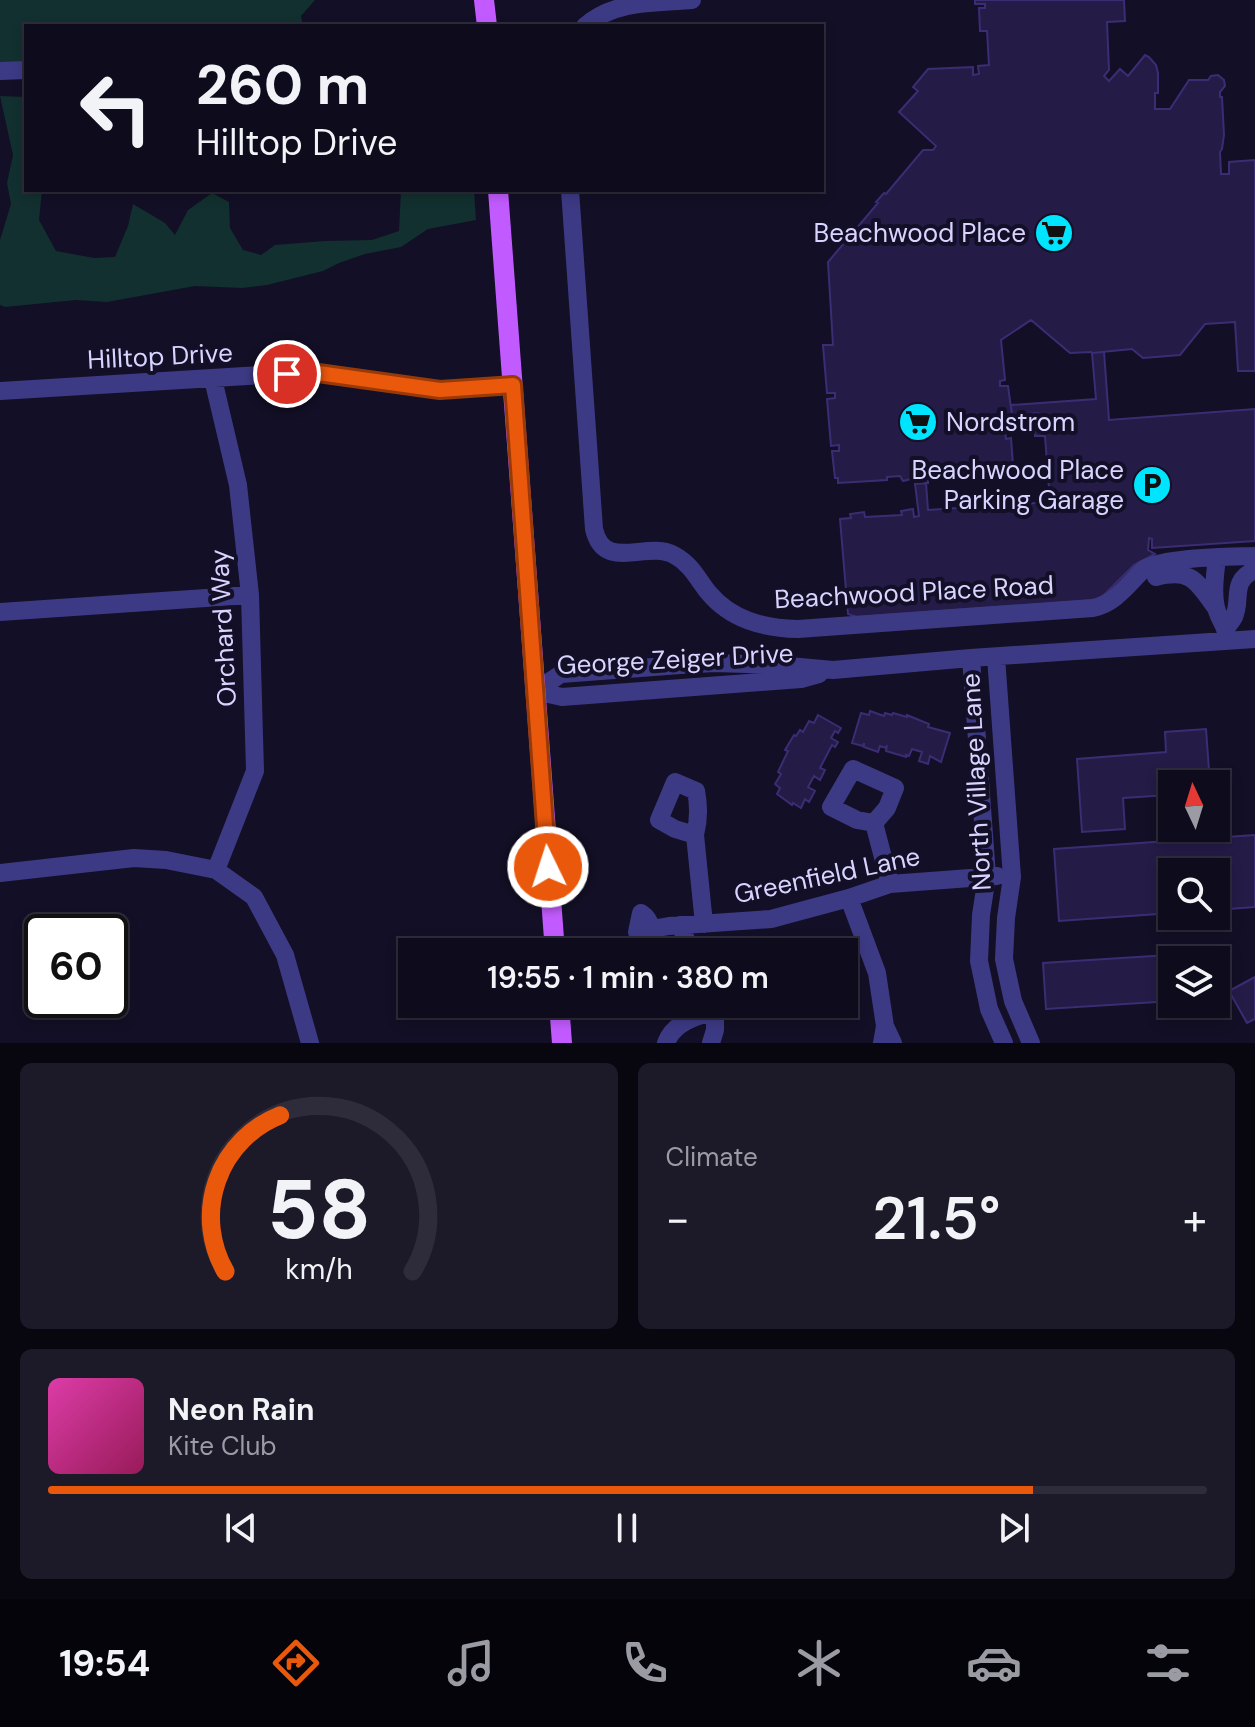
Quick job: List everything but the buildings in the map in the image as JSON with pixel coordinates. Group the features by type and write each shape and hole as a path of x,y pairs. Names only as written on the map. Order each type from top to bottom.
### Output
{"main road":[{"path":"485,1 487,24"},
{"path":"498,192 554,938"},
{"path":"560,1018 562,1043"}],"street":[{"path":"588,24 618,7 692,0"},
{"path":"0,71 24,70"},
{"name":"Beachwood Place Road","path":"570,192 594,529 598,541 607,550 620,553 668,552 690,566 708,592 731,612 750,622 782,628 1093,608 1108,603 1150,566 1255,556"},
{"name":"Hilltop Drive","path":"0,391 311,372 440,390 513,385"},
{"name":"Orchard Way","path":"213,379 238,485 250,595 255,771 216,870"},
{"path":"1211,601 1215,572 1223,558"},
{"path":"1223,558 1231,622"},
{"path":"1231,622 1241,582 1246,574 1255,570"},
{"path":"1128,587 1138,586 1160,575 1180,573 1195,580 1231,622"},
{"path":"0,612 250,595"},
{"name":"George Zeiger Drive","path":"535,691 561,674 714,663 833,670 996,657 1231,622 1255,639"},
{"name":"North Village Lane","path":"996,657 1012,877 1004,959 1013,1001 1031,1043"},
{"name":"North Village Lane","path":"971,658 987,876 979,961 989,1009 1004,1043"},
{"path":"874,823 890,884"},
{"path":"695,835 704,924"},
{"path":"0,873 134,858 166,860 216,870 254,897 285,955 310,1043"},
{"name":"Greenfield Lane","path":"652,929 771,919 890,884 987,876 1012,877"},
{"path":"849,898 877,973 883,1034 893,1043"},
{"path":"680,925 685,938"},
{"path":"666,1043 676,1027 695,1018"},
{"path":"711,1043 715,1030 714,1018"}],"green space":[{"path":"0,0 315,0 301,16 303,24 24,24 24,70 0,71"},
{"path":"0,96 24,97 24,192 42,192 39,220 56,251 94,258 115,257 133,204 165,223 175,235 188,210 212,193 229,202 230,228 243,250 261,255 275,245 372,240 399,231 401,192 474,192 476,220 428,229 401,247 365,254 323,271 267,285 242,288 195,286 107,302 76,300 5,307 0,305 0,240 11,204 7,183 13,155"}],"place":[{"name":"Beachwood Place","path":"1054,233"},
{"name":"Nordstrom","path":"918,422"},
{"name":"Beachwood Place Parking Garage","path":"1152,485"}],"route":[{"path":"287,374 311,372 440,390 513,385 548,867"}]}
